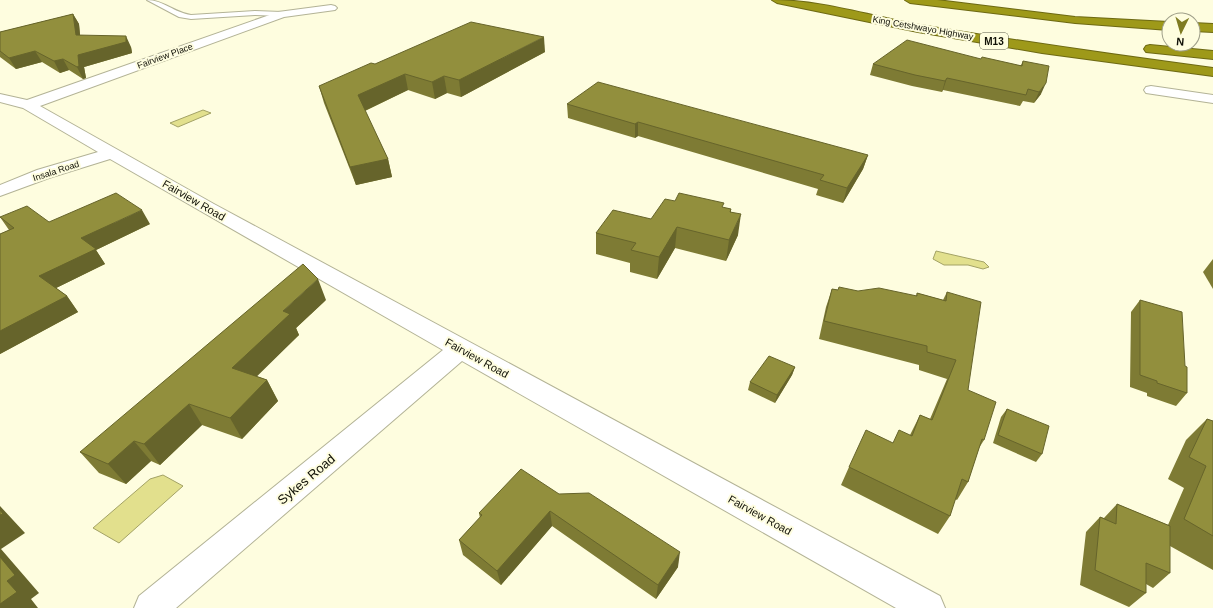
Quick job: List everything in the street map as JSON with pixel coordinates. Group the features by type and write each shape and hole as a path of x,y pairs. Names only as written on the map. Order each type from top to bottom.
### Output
{"highway":[{"name":"King Cetshwayo Highway","path":"777,0 918,28 1042,49 1213,72"},
{"path":"910,0 1068,19 1161,25"},
{"path":"1201,27 1213,28"},
{"path":"1135,47 1213,55"}],"street":[{"name":"Fairview Place","path":"28,105 282,14 331,8"},
{"path":"1151,90 1213,99"},
{"path":"0,98 28,105"},
{"name":"Fairview Road","path":"28,105 207,208 928,608"},
{"name":"Insala Road","path":"0,191 44,174 113,153"},
{"name":"Sykes Road","path":"151,608 460,349"}],"lane":[{"path":"150,0 186,17 255,12 282,14"}],"shaded area":[{"path":"203,110 211,113 178,127 170,123"},
{"path":"936,251 984,262 989,267 983,269 968,265 944,265 933,259"},
{"path":"163,475 183,486 119,543 93,528 150,479"}],"building":[{"path":"73,14 76,35 126,36 126,42 78,55 79,66 77,67 63,59 54,61 35,51 9,58 0,51 0,32"},
{"path":"471,22 544,37 459,80 444,76 432,82 405,74 358,95 388,159 350,167 319,86 371,63 375,64"},
{"path":"907,40 981,59 982,57 1022,66 1023,61 1049,66 1046,83 1039,92 1028,89 1026,95 947,78 945,81 915,75 873,64"},
{"path":"598,82 868,155 847,188 820,180 824,175 638,122 635,124 567,104"},
{"path":"116,193 142,210 81,238 96,249 39,276 67,296 0,331 0,234 14,228 0,217 27,206 49,222"},
{"path":"679,193 724,203 722,207 731,209 730,212 741,214 729,240 677,227 659,257 631,250 636,243 596,233 613,210 651,219 665,199 675,201"},
{"path":"303,264 318,279 283,311 290,314 232,368 267,380 230,418 189,404 144,444 134,441 108,464 80,452"},
{"path":"839,287 858,291 879,288 917,296 917,293 946,301 947,292 981,302 968,390 996,402 984,440 982,439 968,482 962,479 950,516 849,467 866,430 893,443 899,430 912,436 920,415 932,420 956,360 927,352 927,346 824,321 832,289 838,290"},
{"path":"1140,300 1182,312 1185,366 1187,367 1187,393 1157,383 1157,381 1140,375"},
{"path":"769,356 795,367 777,395 750,382"},
{"path":"1007,409 1049,426 1042,454 998,435"},
{"path":"1207,419 1213,421 1213,536 1184,519 1206,466 1189,457"},
{"path":"521,469 559,494 589,493 680,552 658,585 550,511 497,571 459,540 482,515 479,513"},
{"path":"1117,504 1170,526 1170,573 1146,563 1146,593 1095,570 1100,517 1116,524"},
{"path":"0,557 15,575 7,581 17,592 0,604"}]}
